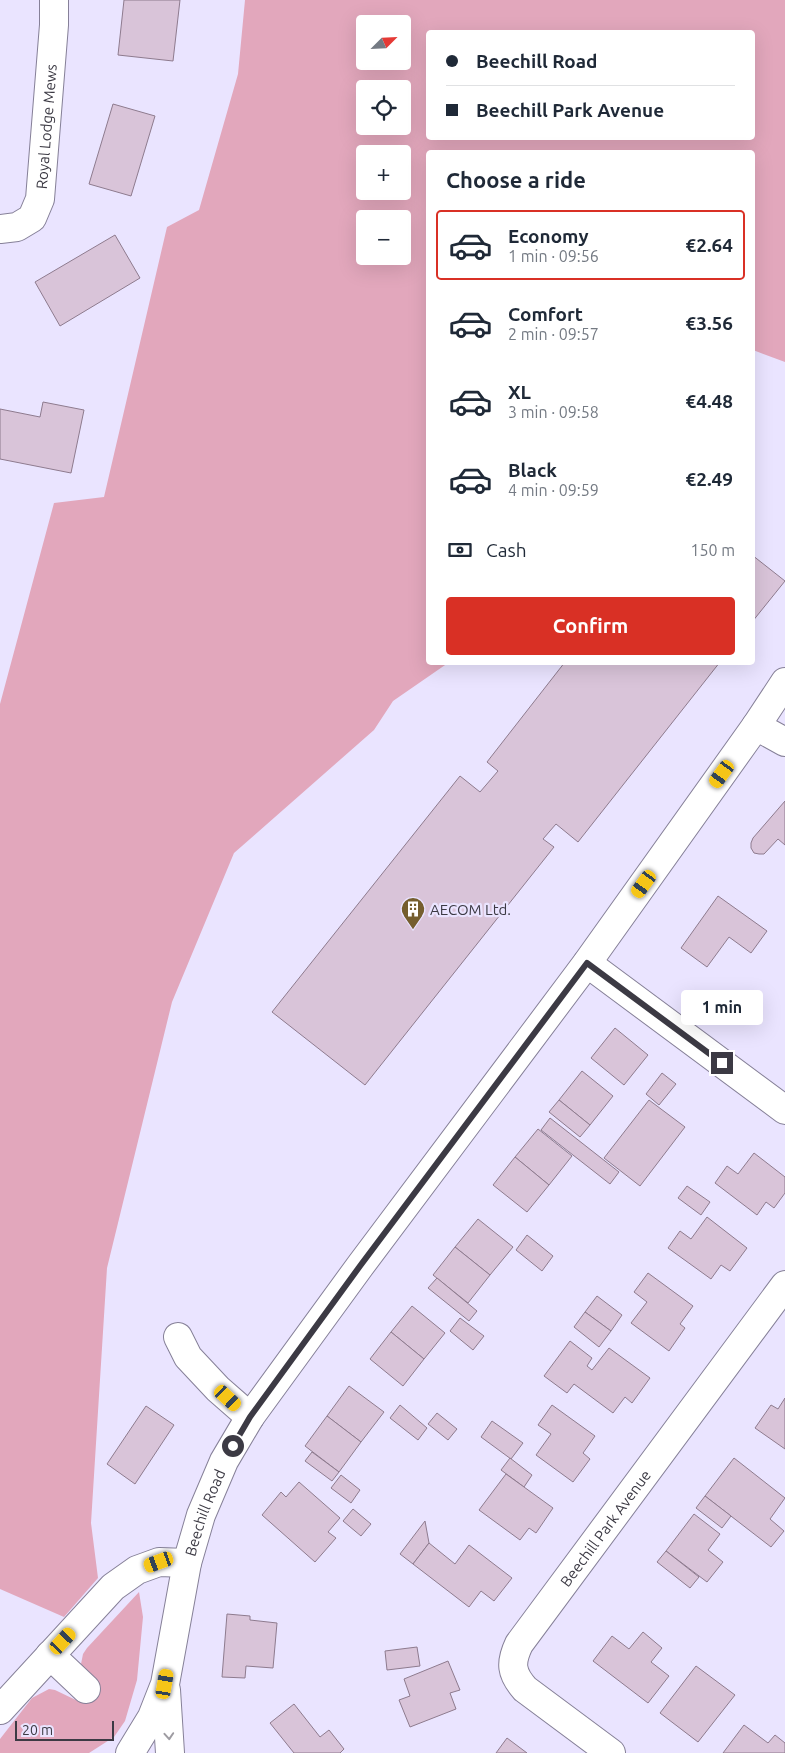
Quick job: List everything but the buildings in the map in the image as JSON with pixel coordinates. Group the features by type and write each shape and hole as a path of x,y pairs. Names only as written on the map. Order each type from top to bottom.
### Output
{"street":[{"name":"Royal Lodge Mews","path":"0,229 17,226 32,218 40,199 54,25 54,0"},
{"name":"Beechill Road","path":"130,1753 152,1717 165,1684 187,1563 201,1515 224,1461 250,1417 360,1266 587,963 756,726 785,682"},
{"path":"756,726 785,742"},
{"path":"587,963 785,1110"},
{"name":"Beechill Park Avenue","path":"611,1753 525,1689 516,1679 513,1667 514,1655 525,1636 785,1286"},
{"path":"178,1337 188,1357 218,1389 250,1417"},
{"path":"0,1710 113,1588 137,1570 159,1562 187,1563"},
{"path":"50,1655 86,1689"},
{"name":"Beechill Road","path":"165,1684 170,1753"}],"shaded area":[{"path":"245,0 785,0 785,362 755,351 755,150 426,150 426,665 445,665 393,701 374,730 234,853 172,1002 107,1268 91,1523 98,1578 64,1617 0,1589 0,704 54,503 104,497 167,227 199,210 238,74"},
{"path":"139,1592 143,1617 137,1680 125,1721 114,1737 89,1753 0,1753 0,1739 32,1698 49,1689 80,1702 94,1683 81,1664 83,1654"}],"place":[{"name":"AECOM Ltd.","path":"413,930"}],"route":[{"path":"233,1446 250,1417 360,1266 587,963 722,1063"}]}
